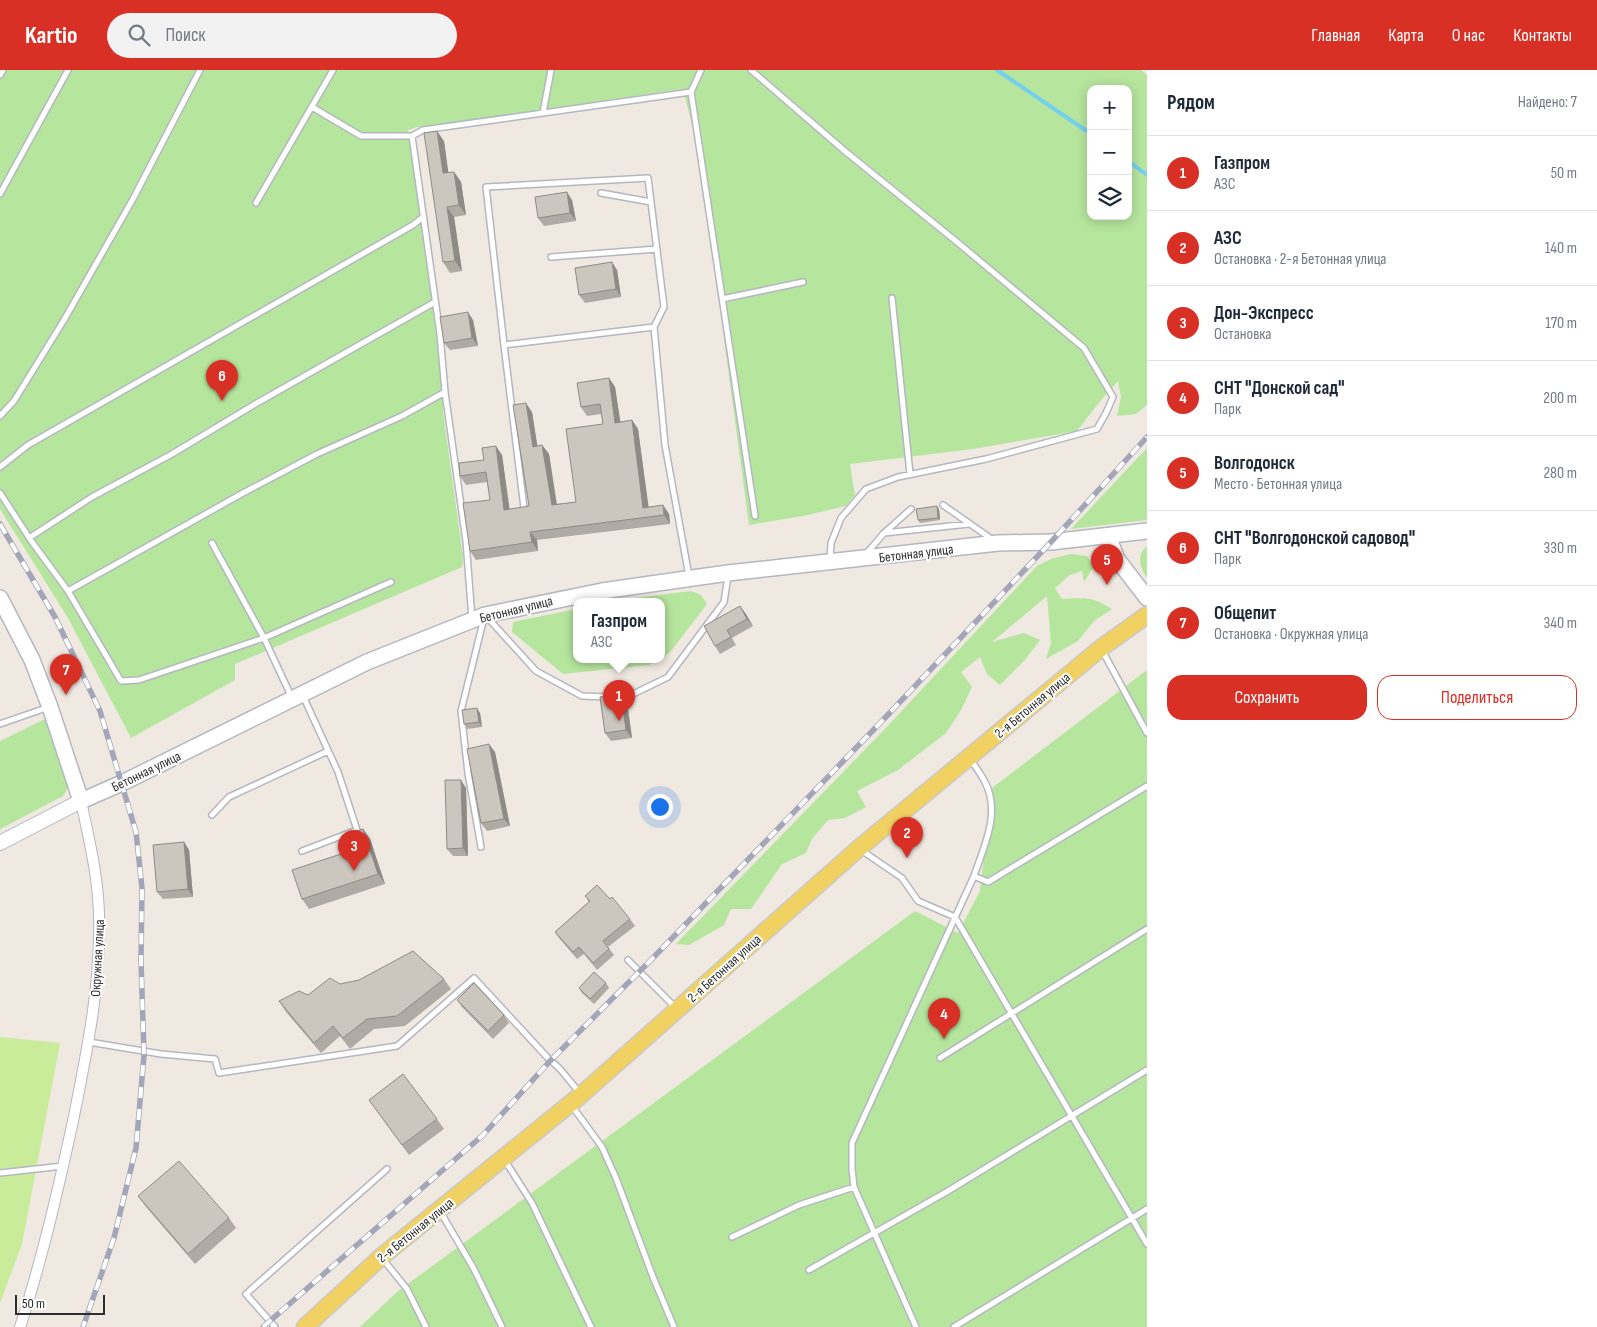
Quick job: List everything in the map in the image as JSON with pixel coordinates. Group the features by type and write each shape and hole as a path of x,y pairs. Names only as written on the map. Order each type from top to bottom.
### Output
{"main road":[{"name":"Бетонная улица","path":"81,802 367,662 478,617 602,591 728,573 998,543 1052,542 1147,531"},
{"path":"1108,536 1117,559 1147,598"},
{"name":"Окружная улица","path":"1,603 32,660 50,707 81,802"},
{"name":"2-я Бетонная улица","path":"305,1327 381,1257 504,1159 575,1099 858,849 1100,648 1147,615"}],"street":[{"name":"Бетонная улица","path":"0,843 81,802"},
{"name":"Окружная улица","path":"20,1327 30,1298 63,1166 89,1042 98,975 99,913 95,864 81,802"}],"lane":[{"path":"0,75 3,70"},
{"path":"0,194 68,70"},
{"path":"0,416 14,401 64,320 133,199 200,70"},
{"path":"256,203 333,70"},
{"path":"544,113 551,70"},
{"path":"701,70 691,92 755,516"},
{"path":"751,70 846,152 1084,348 1112,397 1106,413 1097,428 986,459 898,477 866,489 841,518 831,543 830,562"},
{"path":"312,107 361,136 412,136 423,130 691,92"},
{"path":"412,136 440,334 445,392 467,553 478,617 461,711 468,773 481,847"},
{"path":"524,508 486,187 648,178 664,307 654,327 665,445 689,579"},
{"path":"601,192 651,202"},
{"path":"0,467 28,445 213,341 413,225 423,217"},
{"path":"551,257 657,249"},
{"path":"722,299 804,282"},
{"path":"892,298 910,474"},
{"path":"29,538 92,497 172,454 257,403 435,302"},
{"path":"504,345 654,327"},
{"path":"68,591 316,454 402,416 445,392"},
{"path":"0,493 29,538 68,591 121,681 139,680 264,638 392,582"},
{"path":"943,506 998,543"},
{"path":"862,559 884,533 911,509"},
{"path":"884,533 970,524"},
{"path":"212,543 328,752 338,772 357,830 302,850"},
{"path":"478,617 536,672 582,696 625,698 668,677 724,602 728,573"},
{"path":"1100,648 1147,733"},
{"path":"0,724 50,707"},
{"path":"212,815 229,797 328,752"},
{"path":"916,1327 854,1187 852,1143 941,952 974,876 990,830 993,806 986,782 968,757"},
{"path":"974,876 988,882 1147,786"},
{"path":"858,849 902,878 918,901 955,917 1147,1244"},
{"path":"940,1058 1147,929"},
{"path":"628,960 677,1009"},
{"path":"89,1042 160,1054 215,1059 219,1073 397,1046 474,978 560,1069 609,1162 674,1327"},
{"path":"809,1270 876,1233 1147,1070"},
{"path":"504,1159 532,1203 591,1327"},
{"path":"0,1173 63,1166"},
{"path":"275,1327 246,1294 387,1169"},
{"path":"732,1237 799,1205 854,1187"},
{"path":"955,1327 1023,1283 1147,1209"},
{"path":"440,1210 474,1269 502,1327"},
{"path":"381,1257 407,1289 426,1327"}],"green space":[{"path":"0,70 1141,70 1147,75 1147,405 1136,414 1117,416 1121,397 1118,381 1077,431 973,449 850,464 855,495 846,506 808,515 749,525 699,152 683,89 417,127 408,130 445,398 443,412 463,557 462,567 235,664 235,680 131,738 68,618 0,509"},
{"path":"1147,448 1147,520 1071,529"},
{"path":"1147,546 1147,578 1142,570 1140,557"},
{"path":"1071,554 1087,556 1094,566 1084,582 1082,571 1070,575 1055,588 1062,599 1088,599 1112,609 1094,621 1078,641 1046,659 1051,643 1047,596 992,642 1024,633 1040,640 1024,661 1000,685 987,674 980,657 961,672 972,687 961,710 946,733 898,770 857,791 866,807 845,818 828,820 812,839 806,853 782,864 751,909 731,909 724,925 689,945 676,944 884,730 1037,566 1051,559"},
{"path":"691,591 701,595 707,604 665,656 665,598 636,598"},
{"path":"573,610 573,663 654,663 563,674 512,632 513,622"},
{"path":"1147,670 1147,1327 360,1327 397,1292 915,911 958,933 980,891 992,788"},
{"path":"43,720 47,720 69,786 63,796 0,829 0,741"},
{"path":"0,1037 60,1043 22,1244 0,1303"}],"building":[{"path":"437,131 443,173 454,172 459,205 447,207 455,261 443,262 424,133"},
{"path":"567,192 570,213 538,218 535,197"},
{"path":"612,262 616,289 579,295 575,268"},
{"path":"468,312 472,338 444,343 440,317"},
{"path":"609,378 615,423 632,420 643,508 663,505 664,515 530,532 532,542 470,551 463,503 490,500 486,472 460,476 459,463 484,460 482,448 496,446 504,510 529,506 513,405 526,403 533,447 542,445 552,505 576,502 566,429 603,424 600,404 581,407 577,383"},
{"path":"937,506 938,518 918,520 916,509"},
{"path":"740,606 747,619 727,630 731,637 715,646 704,626"},
{"path":"621,694 626,730 605,733 600,697"},
{"path":"477,708 479,722 464,724 462,710"},
{"path":"489,744 504,819 481,823 467,749"},
{"path":"445,780 461,780 463,848 447,849"},
{"path":"363,829 378,874 302,899 292,870 347,852 342,836"},
{"path":"184,842 188,889 157,892 153,845"},
{"path":"597,885 610,899 612,897 630,919 603,941 609,949 593,963 579,947 573,952 555,932 590,901 585,896"},
{"path":"413,951 444,979 397,1016 367,1019 343,1038 333,1026 314,1043 279,1001 299,991 308,995 330,978 340,984 359,980"},
{"path":"594,972 606,983 590,999 579,988"},
{"path":"474,983 504,1015 488,1031 457,1000"},
{"path":"403,1074 437,1119 402,1145 369,1100"},
{"path":"179,1161 229,1218 188,1254 138,1196"}],"waterway":[{"path":"997,70 1087,131"},
{"path":"1132,164 1147,175"}],"railway":[{"path":"263,1327 483,1135 550,1061 650,961 882,721 1147,437"},
{"path":"0,524 55,617 100,711 136,832 142,888 141,960 144,1055 136,1148 114,1238 83,1327"}],"place":[{"name":"СНТ \"Волгодонской садовод\"","path":"222,401"},
{"name":"Волгодонск","path":"1107,585"},
{"name":"Общепит","path":"66,695"},
{"name":"Газпром","path":"619,721"},
{"name":"АЗС","path":"907,858"},
{"name":"Дон-Экспресс","path":"354,871"},
{"name":"СНТ \"Донской сад\"","path":"944,1039"}]}
